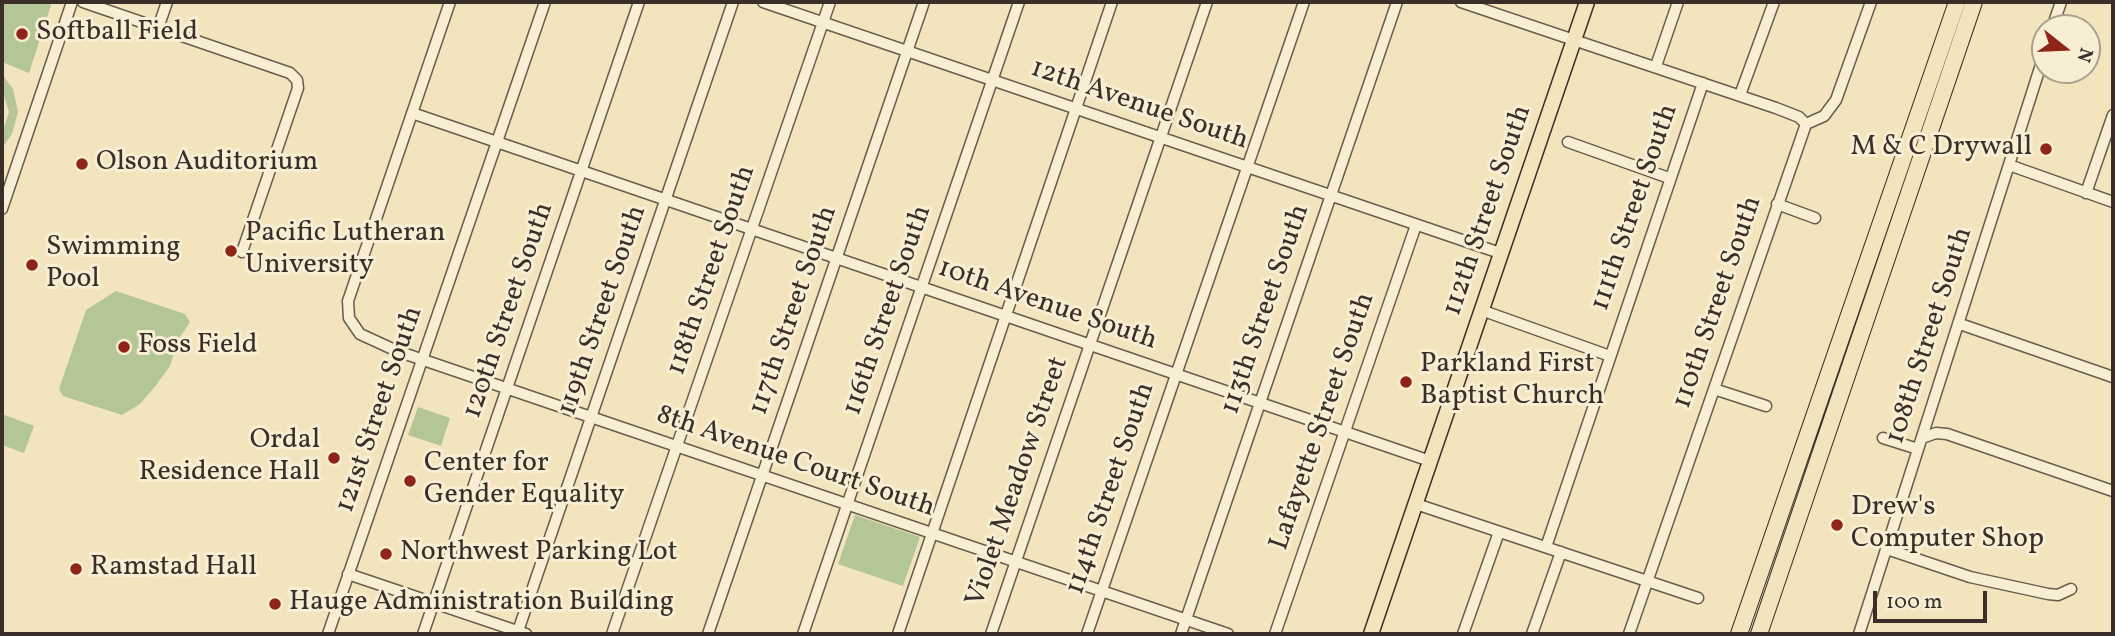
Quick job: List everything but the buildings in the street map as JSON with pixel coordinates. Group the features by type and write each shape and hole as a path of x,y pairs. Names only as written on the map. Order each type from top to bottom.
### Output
{"highway":[{"path":"1739,634 1957,2"},
{"path":"1759,634 1974,2"}],"main road":[{"name":"112th Street South","path":"1371,634 1587,2"}],"street":[{"path":"2,209 72,2"},
{"path":"83,2 290,73 298,79 298,88 242,252"},
{"path":"158,27 167,2"},
{"path":"412,113 450,2"},
{"name":"121st Street South","path":"328,634 545,2"},
{"name":"120th Street South","path":"423,634 639,2"},
{"name":"119th Street South","path":"520,633 733,2"},
{"name":"12th Avenue South","path":"763,2 1500,253"},
{"name":"118th Street South","path":"612,634 830,2"},
{"name":"117th Street South","path":"708,634 924,2"},
{"name":"116th Street South","path":"803,634 1018,2"},
{"path":"898,634 1112,2"},
{"name":"Violet Meadow Street","path":"991,634 1207,2"},
{"name":"114th Street South","path":"1087,634 1304,2"},
{"name":"113th Street South","path":"1181,634 1397,2"},
{"path":"1461,2 1488,6 1740,95 1799,117 1806,124 1824,116 1831,108 1871,2"},
{"name":"111th Street South","path":"1656,66 1678,2"},
{"path":"1740,95 1774,2"},
{"name":"111th Street South","path":"1546,547 1703,83"},
{"name":"108th Street South","path":"1859,634 2035,84"},
{"name":"10th Avenue South","path":"412,113 1430,461"},
{"name":"8th Avenue Court South","path":"412,113 348,301 347,313 352,325 367,339 1228,634"},
{"path":"2086,192 2113,115"},
{"name":"110th Street South","path":"1629,634 1806,124"},
{"path":"1568,142 1669,178"},
{"path":"2009,165 2113,202"},
{"path":"1777,204 1815,218"},
{"name":"Lafayette Street South","path":"1275,634 1416,225"},
{"path":"1480,310 1610,356"},
{"path":"1960,324 2113,377"},
{"path":"1714,389 1766,406"},
{"path":"1883,438 1920,444 1936,433 1952,436 2113,491"},
{"path":"1416,504 1698,598"},
{"path":"1463,634 1499,532"},
{"path":"1887,550 1970,577 2048,594 2059,594 2071,589"},
{"path":"1532,634 1561,552"},
{"path":"348,574 520,633"}],"green space":[{"name":"Softball Field","path":"2,2 50,2 29,73 2,62"},
{"path":"2,74 13,89 18,112 12,134 2,148 2,134 9,112 2,89"},
{"name":"Foss Field","path":"116,291 185,314 190,322 178,340 170,366 157,384 140,404 122,415 63,396 59,389 86,310"},
{"path":"418,407 450,418 441,446 408,435"},
{"path":"2,414 34,426 24,453 2,445"},
{"path":"855,515 920,537 903,586 838,564"}],"place":[{"name":"Softball Field","path":"22,34"},
{"name":"M & C Drywall","path":"2046,149"},
{"name":"Olson Auditorium","path":"82,164"},
{"name":"Pacific Lutheran University","path":"231,251"},
{"name":"Swimming Pool","path":"32,265"},
{"name":"Foss Field","path":"124,347"},
{"name":"Parkland First Baptist Church","path":"1406,382"},
{"name":"Ordal Residence Hall","path":"334,458"},
{"name":"Center for Gender Equality","path":"410,481"},
{"name":"Drew's Computer Shop","path":"1837,525"},
{"name":"Northwest Parking Lot","path":"386,554"},
{"name":"Ramstad Hall","path":"76,569"},
{"name":"Hauge Administration Building","path":"275,604"}]}
